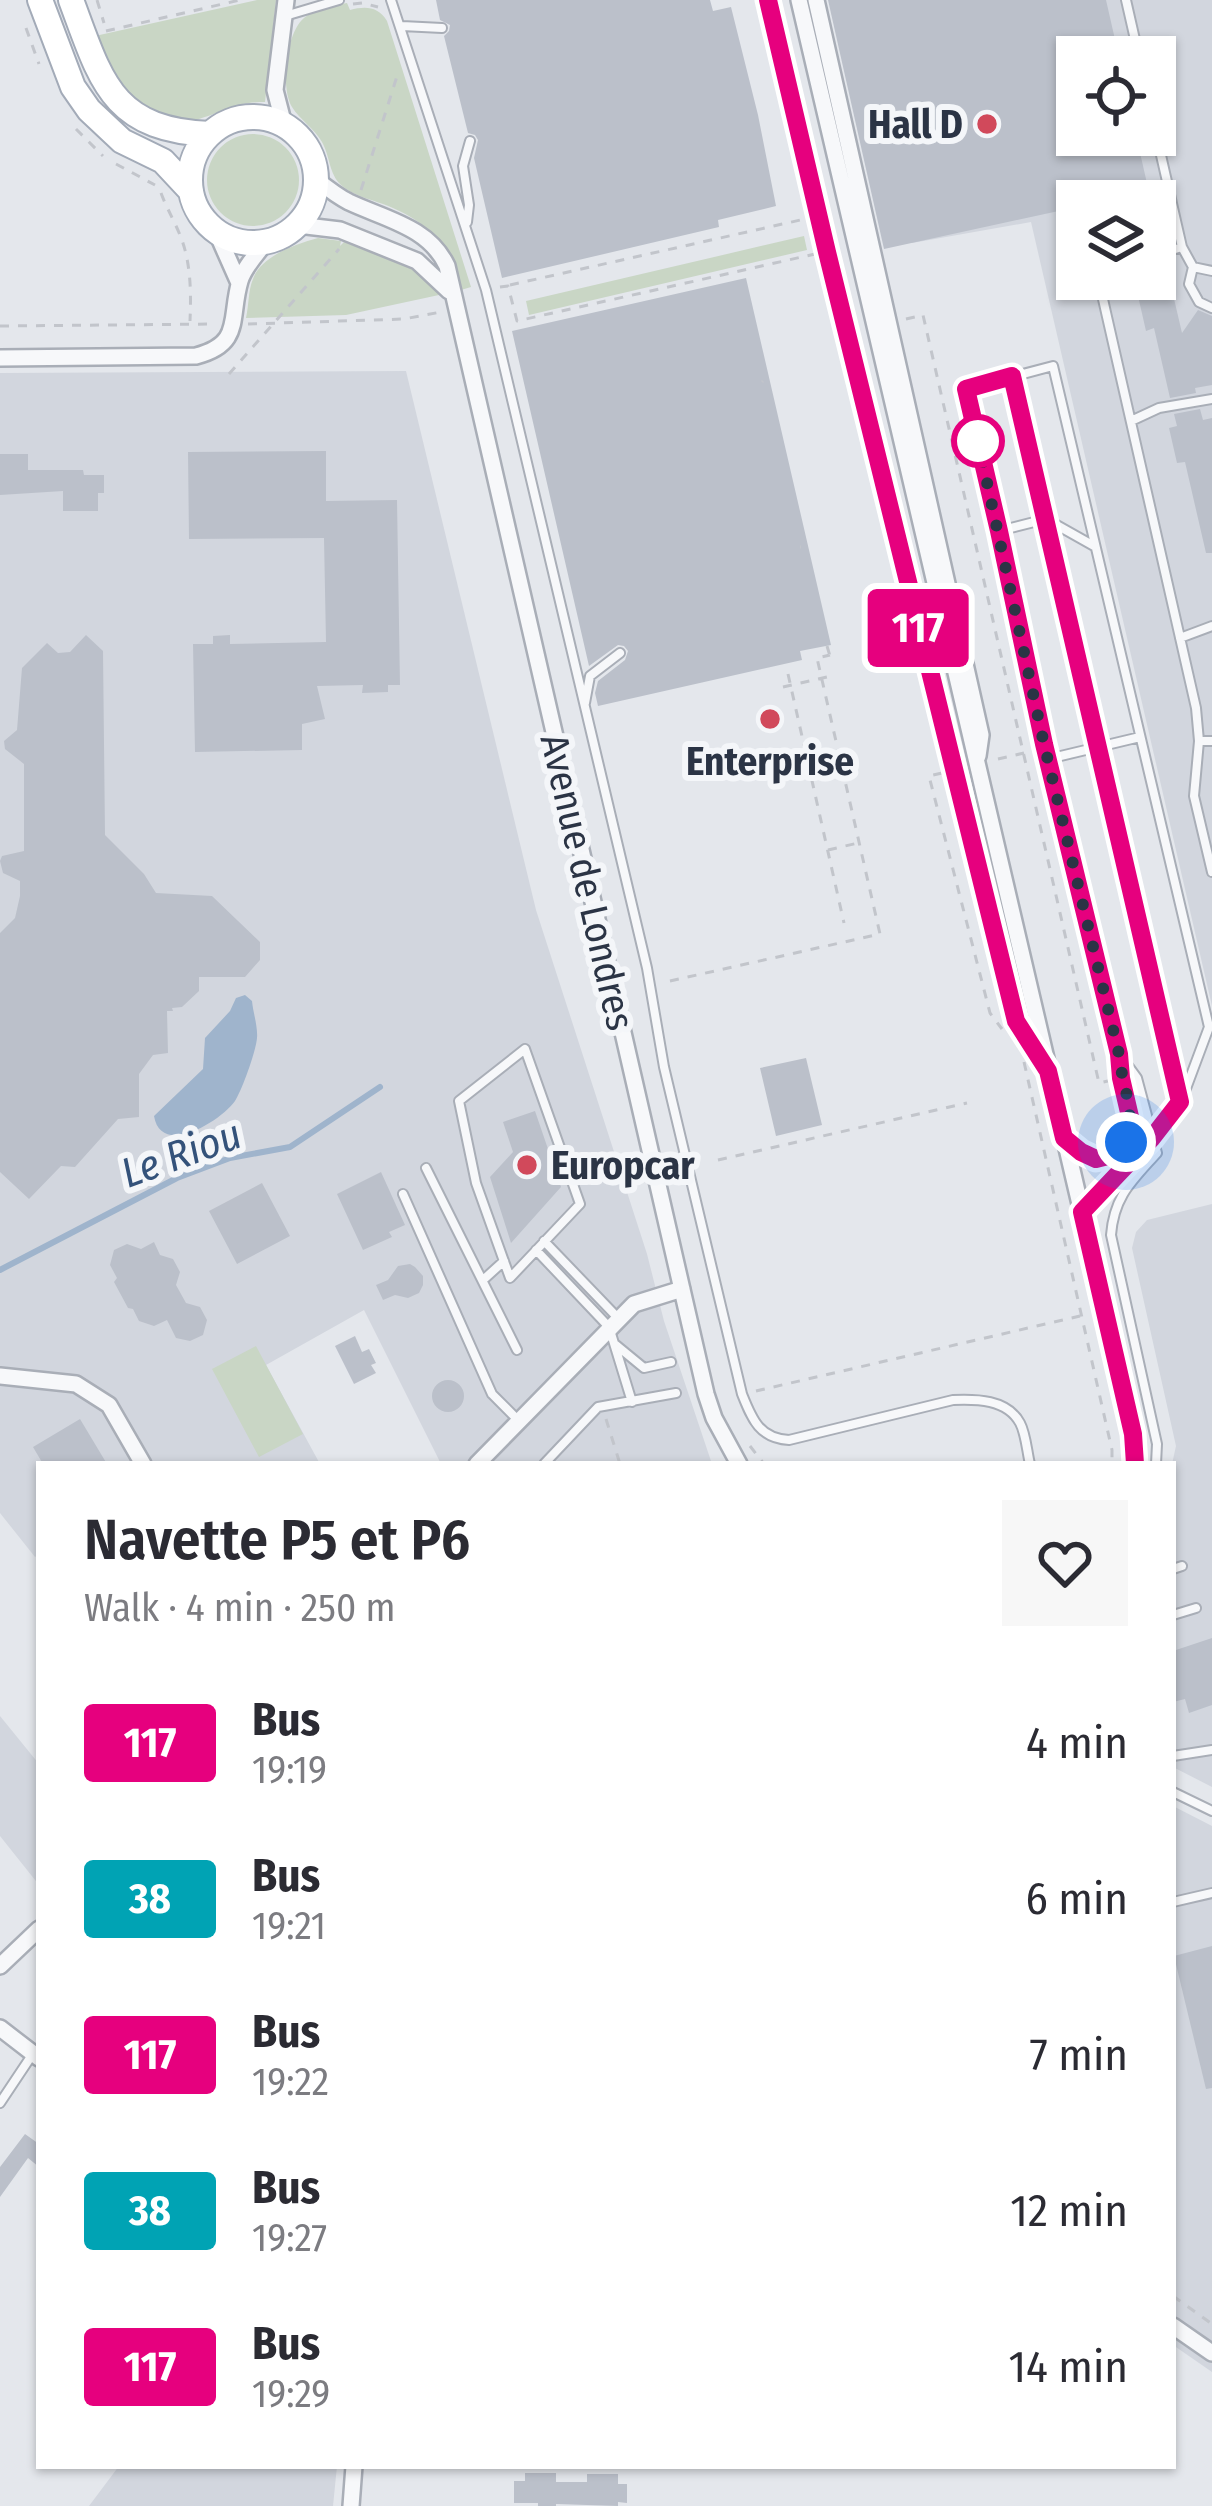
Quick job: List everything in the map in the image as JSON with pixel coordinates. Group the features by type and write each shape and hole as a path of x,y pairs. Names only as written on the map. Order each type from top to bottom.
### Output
{"main road":[{"path":"40,0 73,87 89,110 122,141 163,161 191,191"},
{"path":"71,0 94,66 118,100 158,128 210,134"},
{"path":"253,117 284,125 297,135 314,163 316,179 314,196 298,225 266,242 240,242 216,231 196,206 191,191 193,160 210,134 253,117"}],"street":[{"path":"799,0 1082,1212 1133,1434 1135,1461"},
{"path":"816,0 981,735 976,764"},
{"path":"284,125 275,90 285,8"},
{"name":"Avenue de Londres","path":"316,179 346,201 429,240 443,257 709,1402 737,1461"},
{"path":"298,225 340,230 417,261 451,294"},
{"path":"216,231 239,283"},
{"path":"0,358 211,352 227,339 234,324 239,283 266,242"},
{"path":"480,1461 634,1304 682,1288"},
{"path":"0,1376 76,1384 110,1405 141,1461"},
{"path":"0,1966 36,1932"},
{"path":"1,2032 36,2056"},
{"path":"1176,2328 1212,2353"},
{"path":"351,2506 354,2469"}],"lane":[{"path":"285,8 339,0"},
{"path":"391,0 486,290 647,968 664,1067 752,1420 776,1439 789,1440 953,1400 980,1399 1000,1405 1020,1422 1029,1461"},
{"path":"768,0 1016,1021 1048,1071"},
{"path":"1126,0 1134,36"},
{"path":"402,26 442,28"},
{"path":"466,228 469,205 463,166 470,141"},
{"path":"1161,156 1182,247 1193,267 1190,284 1199,302 1212,308"},
{"path":"1176,249 1182,247"},
{"path":"1193,267 1212,271"},
{"path":"1103,300 1196,708 1199,741 1194,796 1212,872"},
{"path":"1064,1138 1096,1159 1112,1155 1121,1149 1131,1121 966,389 1052,366 1209,1027 1180,1102 1082,1212"},
{"path":"1012,376 1180,1102"},
{"path":"1131,421 1159,408 1212,399"},
{"path":"999,531 1046,519 1095,547"},
{"path":"1180,638 1212,626"},
{"path":"584,710 590,676 620,653"},
{"path":"1048,759 1140,737"},
{"path":"1199,741 1212,741"},
{"path":"525,1049 580,1204 536,1250 510,1278 476,1184 459,1101 525,1049"},
{"path":"1119,1054 1137,1078 1157,1154 1123,1192 1111,1235 1157,1444 1156,1461"},
{"path":"426,1168 518,1350"},
{"path":"403,1194 492,1394 518,1420"},
{"path":"544,1241 614,1322 614,1344 632,1402"},
{"path":"536,1250 614,1322"},
{"path":"483,1281 504,1261"},
{"path":"614,1344 644,1368 671,1362"},
{"path":"547,1461 598,1407 676,1393"},
{"path":"1176,1614 1196,1608"},
{"path":"1176,1756 1212,1750"},
{"path":"1176,1793 1212,1811"},
{"path":"1176,1901 1212,1893"},
{"path":"0,2103 36,2056"}],"path":[{"path":"97,0 106,30 240,0"},
{"path":"352,0 386,12"},
{"path":"359,195 401,65"},
{"path":"486,290 819,216"},
{"path":"229,374 341,246"},
{"path":"508,286 517,321 827,252"},
{"path":"896,322 922,315 1099,1083 1121,1078"},
{"path":"827,646 832,664"},
{"path":"670,981 880,934 817,658 830,655"},
{"path":"788,674 844,923"},
{"path":"784,687 825,678"},
{"path":"828,850 860,843"},
{"path":"718,1160 967,1102"},
{"path":"742,1394 1082,1316"},
{"path":"609,1405 605,1418 619,1461"},
{"path":"748,1444 762,1461"},
{"path":"1176,2298 1212,2324"}],"shaded area":[{"path":"869,0 1212,0 1212,1006 1031,222 912,243"},
{"path":"406,371 536,910 711,1461 440,1461 364,1310 266,1365 318,1461 36,1461 35,1557 0,1513 0,373"},
{"path":"1212,1204 1212,1787 1176,1769 1176,1446 1132,1248 1136,1232 1147,1220"},
{"path":"0,1716 36,1760 36,1881 0,1836"},
{"path":"1176,1808 1212,1826 1212,2372 1176,2347"},
{"path":"117,2469 337,2469 333,2506 89,2506"}],"green space":[{"path":"257,0 276,0 265,102 238,105 199,119 167,119 137,104 118,83 95,36"},
{"path":"347,3 350,10 375,10 387,21 471,287 461,290 450,259 424,226 341,185 322,142 288,98 289,47 298,25 314,12"},
{"path":"253,134 271,137 286,147 296,162 296,198 286,213 271,223 253,226 235,223 220,213 210,198 207,180 210,162 220,147 235,137"},
{"path":"804,236 807,250 529,315 526,301"},
{"path":"318,238 397,261 421,275 439,295 346,315 246,318 251,284 263,264"},
{"path":"256,1346 303,1434 259,1457 212,1369"}],"water":[{"path":"245,995 252,1001 257,1038 235,1101 205,1126 168,1134 154,1116 203,1069 205,1038 236,998"}],"building":[{"path":"436,0 710,0 713,11 731,7 776,206 718,220 719,227 502,278 474,158 478,140 468,133 444,36 450,25 440,20"},
{"name":"Hall D","path":"828,0 1106,0 1114,36 1056,36 1056,156 1141,156 1146,180 1056,180 1056,212 884,249"},
{"path":"746,278 831,645 800,651 802,660 598,706 598,681 625,660 628,651 618,645 589,666 512,331"},
{"path":"1139,300 1174,300 1182,333 1198,310 1212,316 1212,385 1170,398 1154,328 1146,331"},
{"path":"1200,409 1203,420 1212,418 1212,553 1206,553 1185,462 1177,463 1169,428 1177,426 1174,414"},
{"path":"326,451 326,501 397,500 400,685 388,685 388,692 362,693 363,685 317,686 325,719 302,724 302,750 195,752 193,644 213,644 213,636 230,635 230,644 326,642 324,538 189,539 188,452"},
{"path":"0,454 28,454 28,470 83,470 84,475 104,475 98,511 63,511 63,491 0,495"},
{"path":"86,635 103,651 105,835 156,893 212,896 260,942 260,960 245,977 199,977 199,991 182,1007 167,1011 168,1053 153,1055 139,1074 139,1117 118,1119 75,1167 61,1166 29,1199 0,1172 0,933 15,918 20,881 3,873 0,861 2,856 24,851 24,764 5,749 4,741 17,730 22,668 47,643 58,653 70,652"},
{"path":"806,1058 822,1125 776,1136 760,1068"},
{"name":"Europcar","path":"535,1111 561,1187 511,1243 490,1177 513,1152 503,1122"},
{"path":"381,1172 405,1225 389,1232 392,1237 363,1250 337,1194"},
{"path":"262,1183 290,1236 237,1264 209,1211"},
{"path":"154,1242 160,1255 173,1259 180,1272 176,1285 186,1303 200,1307 207,1320 203,1335 190,1341 176,1338 167,1320 154,1326 139,1321 114,1282 117,1278 110,1265 114,1250 127,1244 141,1249"},
{"path":"410,1264 423,1276 419,1293 383,1300 376,1285 388,1280 398,1266"},
{"path":"355,1336 362,1352 369,1349 376,1373 354,1384 335,1346"},
{"path":"448,1380 459,1385 464,1396 459,1407 448,1412 437,1407 432,1396 437,1385"},
{"path":"80,1419 105,1461 41,1461 33,1447"},
{"path":"1212,1638 1212,1705 1189,1713 1185,1699 1176,1701 1176,1650"},
{"path":"1212,1946 1212,2088 1206,2089 1176,1955"},
{"path":"25,2134 36,2142 36,2165 28,2158 0,2197 0,2167"},
{"path":"525,2473 556,2473 556,2482 587,2482 587,2474 618,2474 618,2484 627,2484 627,2503 514,2503 514,2481 525,2481"}],"waterway":[{"name":"Le Riou","path":"0,1270 177,1178 230,1158 290,1147 380,1087"}],"bus line":[{"name":"117","path":"768,0 1016,1021 1048,1071 1064,1138 1096,1159 1121,1149 1131,1121 966,389 1012,376 1180,1102 1082,1212 1133,1434 1135,1461"}],"place":[{"name":"Hall D","path":"987,124"},
{"name":"Enterprise","path":"770,719"},
{"name":"Europcar","path":"527,1165"}],"route":[{"path":"978,441 1044,744 1119,1054 1131,1121 1126,1142"}]}
